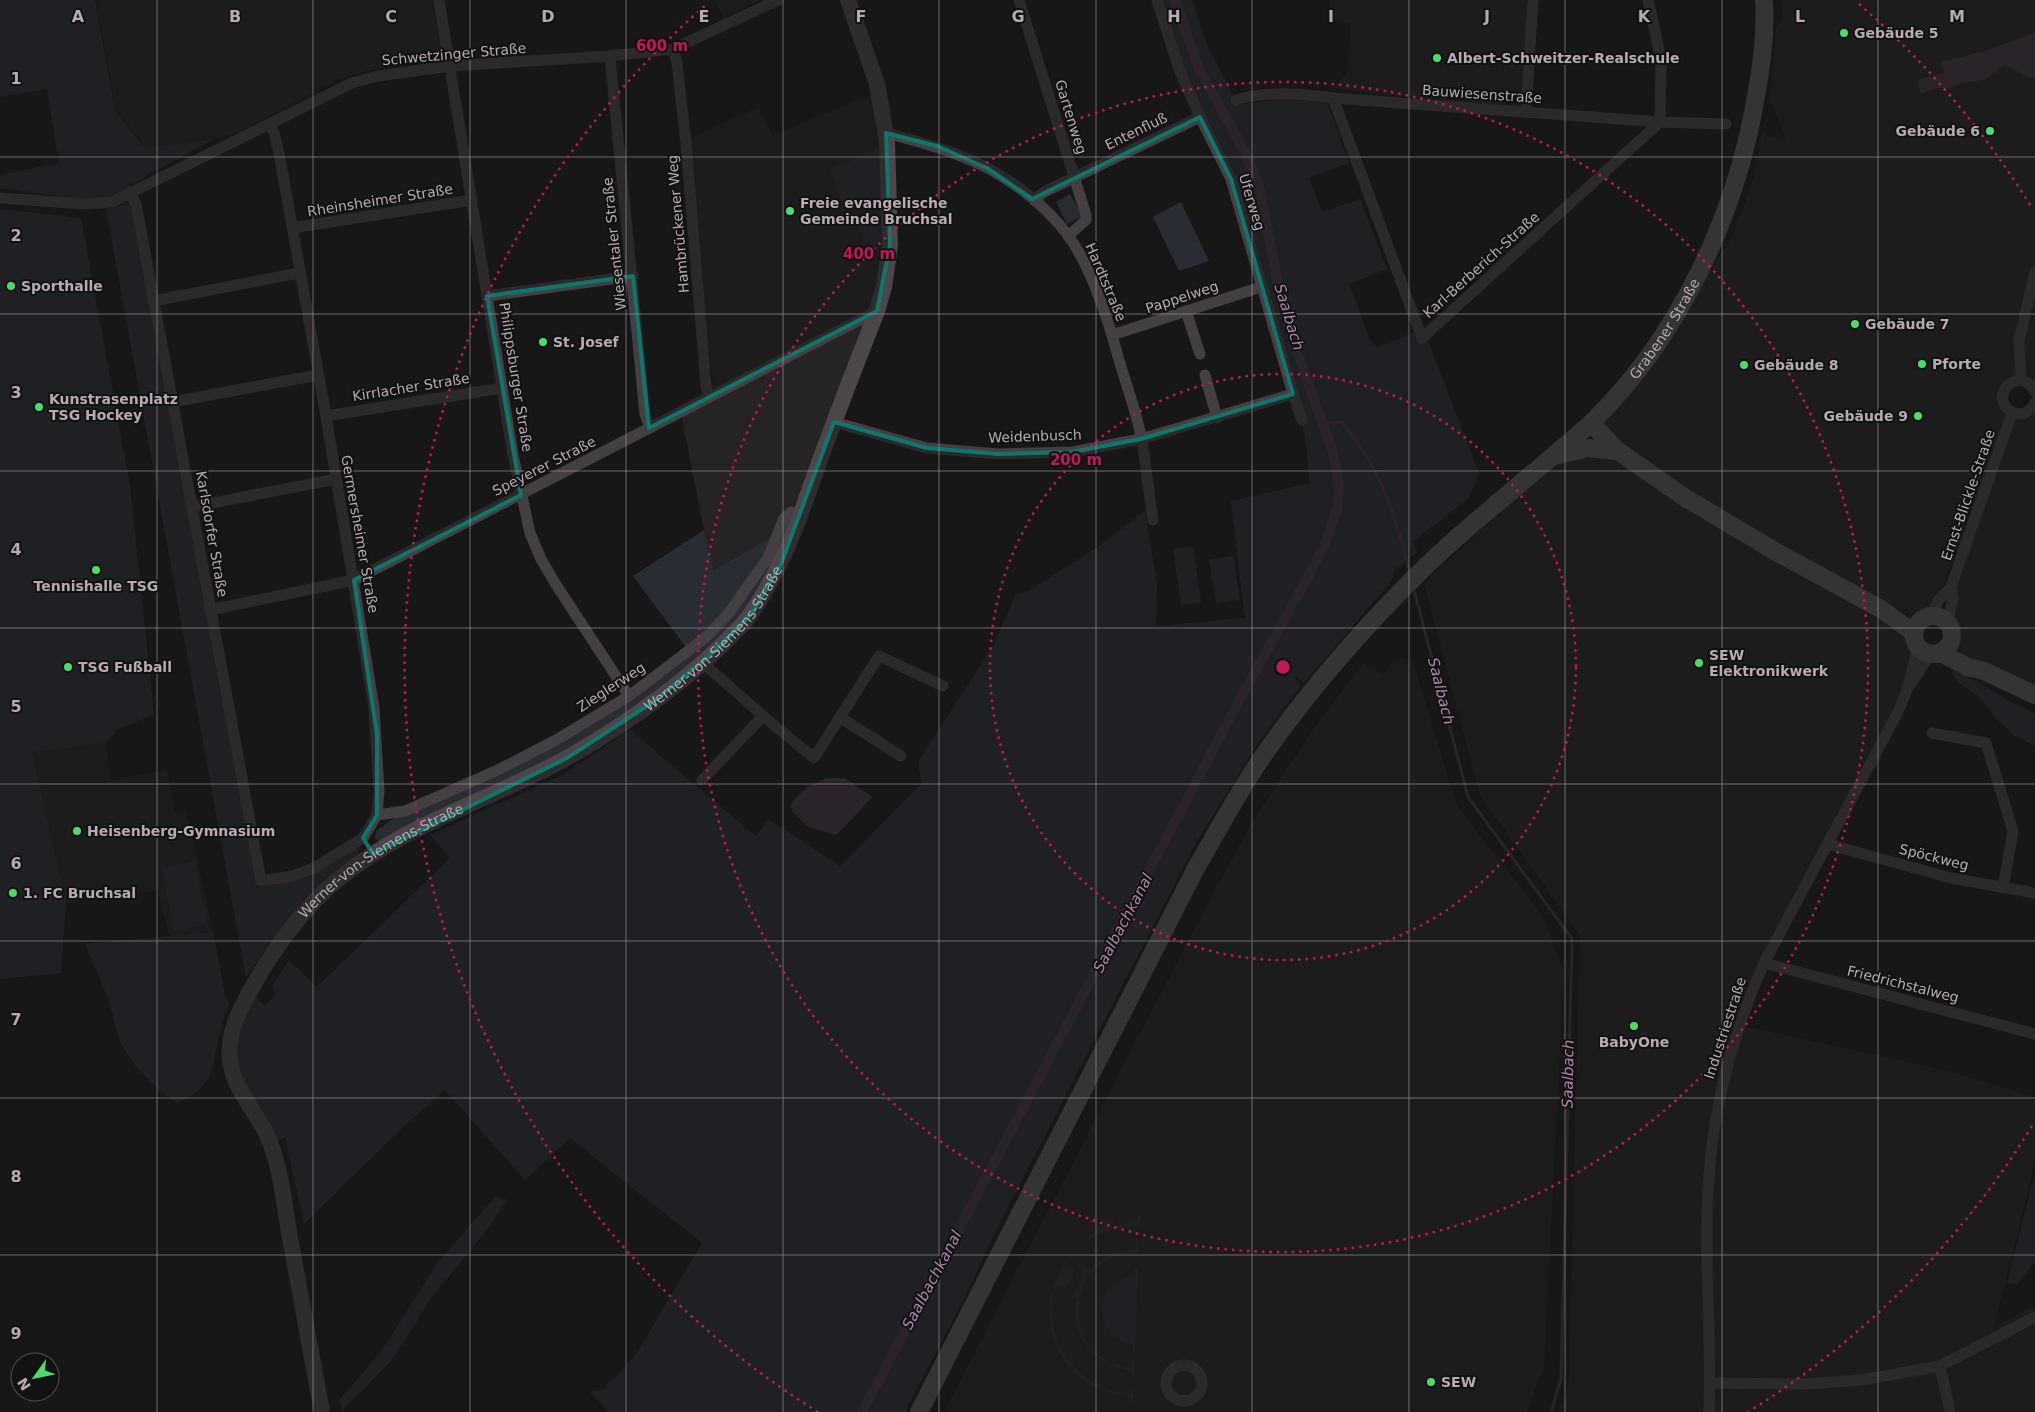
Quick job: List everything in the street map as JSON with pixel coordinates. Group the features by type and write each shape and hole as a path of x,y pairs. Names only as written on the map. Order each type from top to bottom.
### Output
{"main road":[{"name":"Werner-von-Siemens-Straße","path":"322,1412 283,1198 272,1148 266,1133 236,1083 231,1070 229,1057 232,1032 244,1003 284,937 314,901 334,882 373,854 427,825 567,758 653,702 742,626 753,612 781,564 877,311 884,287 890,245 890,199 886,134 877,84 848,0"},
{"name":"Grabener Straße","path":"919,1412 1191,879 1230,809 1261,760 1329,669 1403,589 1450,543 1591,423 1627,382 1661,336 1697,276 1718,235 1736,186 1752,125 1761,66 1764,0"},
{"path":"1591,423 1618,451 1684,497 1742,532 1881,609 1984,671 2035,695"},
{"path":"1552,456 1588,448 1618,451"},
{"path":"1929,638 1952,634 1947,623"}],"street":[{"name":"Philippsburger Straße","path":"439,0 502,388 521,495 530,533 541,559 592,642 629,696"},
{"name":"Schwetzinger Straße","path":"0,198 102,204 112,202 352,83 378,76 450,66 610,56 673,49 778,0"},
{"name":"Gartenweg","path":"1019,0 1086,215 1086,220 1068,236"},
{"name":"Uferweg","path":"1157,0 1179,69 1230,179 1302,420"},
{"path":"1526,112 1533,0"},
{"path":"1648,0 1661,59 1660,122"},
{"name":"Hambrückener Weg","path":"673,49 677,63 686,144 706,386 710,396"},
{"name":"Wiesentaler Straße","path":"610,56 645,414 650,428"},
{"name":"Bauwiesenstraße","path":"1236,100 1269,94 1299,94 1660,122 1726,124"},
{"name":"Karl-Berberich-Straße","path":"1333,98 1422,338 1660,122"},
{"name":"Entenfluß","path":"1034,200 1044,192 1074,177 1200,117"},
{"name":"Germersheimer Straße","path":"261,881 293,876 314,868 363,838 377,815 379,790 377,736 354,580 279,153 274,133 269,124"},
{"name":"Hardtstraße","path":"886,134 937,146 987,168 1017,186 1034,200 1068,236 1078,251 1095,288 1112,335 1141,439 1153,520"},
{"name":"Karlsdorfer Straße","path":"130,192 136,204 261,881"},
{"name":"Rheinsheimer Straße","path":"292,228 472,200"},
{"path":"2021,380 2019,340 2035,272"},
{"path":"153,301 299,273"},
{"path":"487,296 633,276"},
{"name":"Pappelweg","path":"1112,335 1261,287"},
{"name":"Speyerer Straße","path":"210,610 354,580 877,311"},
{"path":"1186,311 1200,354"},
{"path":"172,402 318,375"},
{"path":"1205,375 1217,418"},
{"path":"2035,392 2027,382 2021,380 2012,382 2003,392 2003,404 2012,413 2026,413 2032,409 2035,403"},
{"name":"Kirrlacher Straße","path":"326,416 502,388"},
{"name":"Weidenbusch","path":"834,422 927,448 998,454 1072,452 1141,439 1293,394"},
{"name":"Ernst-Blickle-Straße","path":"1929,638 1938,601 1951,587 2012,413"},
{"path":"192,507 336,479"},
{"name":"Zieglerweg","path":"377,815 405,811 500,769 556,740 629,696 705,638 728,614 768,558 784,518 791,512 801,513"},
{"name":"Ernst-Blickle-Straße","path":"1947,623 1953,599 1951,587"},
{"name":"Industriestraße","path":"1709,1412 1707,1215 1713,1129 1728,1061 1746,1004 1764,963 1870,768 1908,690 1929,638"},
{"path":"702,662 814,758 879,656 943,686"},
{"path":"702,780 763,716"},
{"path":"841,718 902,756"},
{"path":"1932,733 1986,743 2013,831 2003,888"},
{"path":"363,838 373,854"},
{"name":"Spöckweg","path":"1827,844 1951,878 2035,893"},
{"name":"Friedrichstalweg","path":"1764,963 2035,1034"},
{"path":"1710,1383 1806,1384 1862,1380 1940,1366 2035,1317"},
{"path":"1940,1366 1950,1412"}],"highlighted area":[{"path":"1200,117 1231,179 1293,394 1141,439 1072,452 998,454 927,448 834,422 781,564 753,612 716,650 653,702 567,758 373,854 363,838 377,815 377,735 354,580 521,495 487,296 633,276 649,428 877,311 890,245 886,133 937,146 987,168 1032,199"}],"shaded area":[{"path":"0,0 95,0 115,110 141,144 146,148 214,139 149,174 122,191 96,201 0,188 0,175 59,163 47,89 0,97"},
{"path":"96,0 433,0 442,52 436,58 374,69 338,79 243,131 214,139 146,148 116,109"},
{"path":"715,0 759,0 724,18"},
{"path":"1162,0 1193,0 1204,38 1238,105 1281,99 1327,103 1349,163 1309,178 1322,212 1360,199 1387,269 1349,284 1370,340 1377,348 1423,328 1479,473 1469,498 1413,541 1417,552 1394,571 1392,580 1304,683 1297,677 1295,678 1300,687 1256,746 1197,841 991,1240 970,1287 905,1412 610,1412 590,1392 607,1388 608,1381 615,1378 637,1353 702,1243 570,1138 525,1180 445,1090 405,1125 304,1224 285,1137 276,1142 255,1104 241,1071 238,1055 239,1038 245,1019 256,997 265,1006 276,994 272,987 289,960 317,987 450,858 430,835 562,775 630,730 756,836 769,819 840,866 922,783 918,762 995,642 1016,594 1027,592 1099,546 1145,511 1157,583 1156,626 1245,618 1231,501 1310,483 1305,438 1296,394 1246,214 1190,87"},
{"name":"Albert-Schweitzer-Realschule","path":"1330,0 1528,0 1523,109 1333,88 1347,73 1351,24 1330,19"},
{"path":"1781,0 2035,0 2035,265 2018,339 2019,377 2003,388 2012,415 2035,408 2035,695 1951,648 1953,629 1943,613 1977,515 1930,609 1922,609 1909,615 1743,529 1635,461 1596,423 1697,292 1733,235 1754,177 1762,134 1786,140 1770,99 1776,28 1783,20"},
{"path":"2035,33 2035,78 2006,66 1980,81 1965,82 1949,88 1936,88 1921,94 1917,80 1944,73 1941,62 1985,51"},
{"path":"872,95 882,152 883,263 874,302 822,430 800,496 770,539 712,570 679,404 713,385 688,140 759,107 772,136"},
{"path":"879,148 881,198 852,209 850,206 845,208 830,170"},
{"path":"1070,194 1082,216 1067,224 1056,202"},
{"path":"1181,202 1209,261 1179,271 1153,217"},
{"path":"131,204 257,887 297,879 332,862 355,848 359,850 358,855 305,899 267,947 246,978 106,209"},
{"path":"0,209 81,218 130,486 154,714 116,730 106,743 32,752 66,902 61,973 0,979"},
{"path":"880,209 880,242 868,248 856,219"},
{"path":"2035,277 2035,389 2022,379 2020,340"},
{"path":"1602,453 1914,639 1921,652 1739,1025 1944,1070 2035,1097 2035,1162 1994,1328 2035,1305 2035,1412 1559,1412 1569,1381 1580,935 1480,795 1424,583 1556,460"},
{"path":"801,513 742,626 567,758 379,841 375,838 377,830 405,811 556,740 688,650 633,576 704,530 713,570 776,535 784,518"},
{"path":"1193,546 1201,602 1181,605 1173,549"},
{"path":"1233,556 1240,600 1216,603 1209,560"},
{"path":"1401,658 1413,662 1457,806 1542,915 1564,972 1544,1365 1527,1412 944,1412 1187,943 1251,824 1314,728 1363,663 1384,675 1390,664"},
{"path":"1955,669 2035,714 2035,746 2015,736 1999,721 1976,694 1959,683 1952,673"},
{"path":"106,743 111,781 167,770 175,812 186,811 213,932 169,936 158,890 66,902 32,752"},
{"path":"826,778 845,778 872,797 836,835 808,827 792,811 791,803 807,787"},
{"path":"195,862 207,924 174,931 162,868"},
{"path":"213,932 226,999 230,1003 224,1017 210,1076 196,1092 177,1103 145,1076 125,1050 120,1041 108,1000 85,944"},
{"path":"2035,1175 2035,1261 2017,1285 2007,1282"},
{"path":"496,1196 507,1200 486,1231 427,1303 410,1333 390,1362 342,1411 340,1399 381,1352 438,1262"},
{"path":"1138,1215 1140,1216 1138,1232 1137,1225 1127,1226 1095,1236 1086,1241 1097,1232 1094,1226 1104,1225 1112,1219 1115,1225 1137,1222"},
{"path":"1137,1242 1139,1243 1137,1259 1136,1252 1112,1258 1094,1271 1083,1289 1079,1309 1082,1330 1091,1348 1108,1362 1132,1368 1132,1361 1134,1361 1134,1377 1132,1378 1132,1371 1106,1362 1088,1347 1078,1326 1076,1299 1070,1297 1080,1284 1083,1267 1089,1271 1110,1255 1136,1249"},
{"path":"1070,1257 1066,1267 1073,1268 1073,1280 1065,1288 1059,1285 1053,1295 1052,1303 1054,1330 1059,1345 1066,1358 1088,1379 1116,1392 1131,1395 1131,1388 1133,1388 1133,1404 1131,1404 1131,1397 1100,1389 1076,1374 1060,1353 1051,1329 1050,1303 1057,1277"},
{"path":"1135,1268 1138,1268 1135,1352 1133,1352 1133,1345 1119,1339 1109,1330 1104,1320 1102,1308 1104,1297 1110,1287 1121,1280 1135,1275"}],"waterway":[{"name":"Saalbachkanal","path":"862,1412 1242,695 1308,577 1325,544 1337,509 1339,489 1337,471 1331,447 1295,346 1279,289 1259,185 1246,154 1199,69 1175,0"},
{"name":"Saalbach","path":"1322,423 1342,422 1356,440 1377,475 1399,531 1410,573"},
{"name":"Saalbach","path":"1413,586 1468,797 1572,939 1561,1379 1551,1412"}],"place":[{"name":"Gebäude 5","path":"1844,33"},
{"name":"Albert-Schweitzer-Realschule","path":"1437,58"},
{"name":"Gebäude 6","path":"1990,131"},
{"name":"Freie evangelische Gemeinde Bruchsal","path":"790,211"},
{"name":"Sporthalle","path":"11,286"},
{"name":"Gebäude 7","path":"1855,324"},
{"name":"St. Josef","path":"543,342"},
{"name":"Pforte","path":"1922,364"},
{"name":"Gebäude 8","path":"1744,365"},
{"name":"Kunstrasenplatz TSG Hockey","path":"39,407"},
{"name":"Gebäude 9","path":"1918,416"},
{"name":"Tennishalle TSG","path":"96,570"},
{"name":"SEW Elektronikwerk","path":"1699,663"},
{"name":"TSG Fußball","path":"68,667"},
{"name":"Heisenberg-Gymnasium","path":"77,831"},
{"name":"1. FC Bruchsal","path":"13,893"},
{"name":"BabyOne","path":"1634,1026"},
{"name":"SEW","path":"1431,1382"}]}
